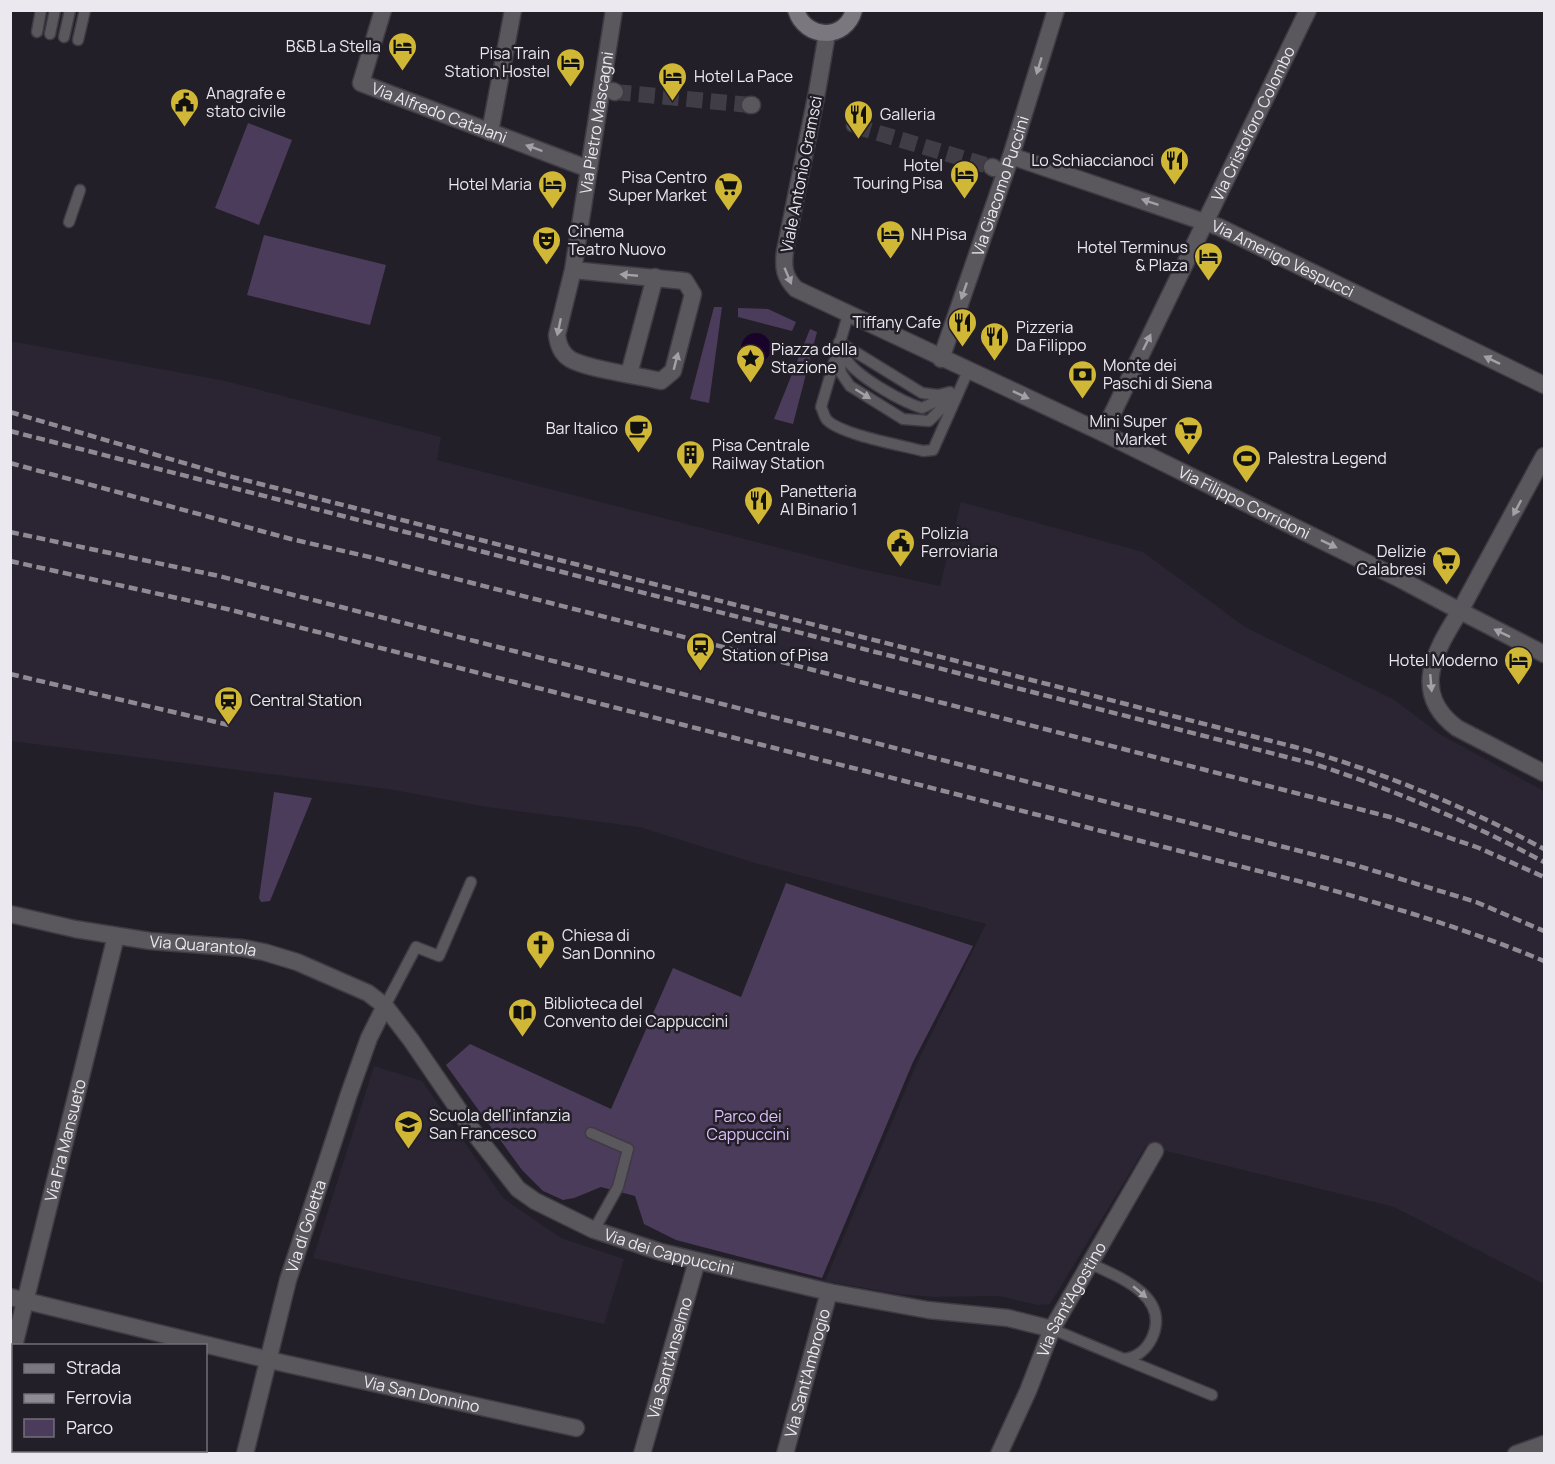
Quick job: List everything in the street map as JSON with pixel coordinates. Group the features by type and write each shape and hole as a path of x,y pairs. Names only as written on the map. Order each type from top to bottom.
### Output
{"main road":[{"path":"796,10 798,17 813,32 827,34 844,27 854,10"}],"street":[{"name":"Via Alfredo Catalani","path":"383,10 361,83 589,169"},
{"path":"490,132 513,10"},
{"name":"Via Pietro Mascagni","path":"573,270 614,10"},
{"name":"Via Giacomo Puccini","path":"941,359 1011,156 1056,10"},
{"name":"Via Cristoforo Colombo","path":"1103,433 1308,10"},
{"name":"Viale Antonio Gramsci","path":"827,34 784,264 785,276 796,289 848,315"},
{"name":"Via Amerigo Vespucci","path":"1011,156 1205,221 1545,386"},
{"path":"573,270 655,278 685,281 693,294 673,371 661,381 570,360 560,347 557,335 573,270"},
{"path":"629,374 655,278"},
{"path":"848,315 941,359"},
{"name":"Via Filippo Corridoni","path":"941,359 1103,433 1400,579 1545,654"},
{"path":"1545,456 1440,644 1432,662 1430,681 1431,692 1438,708 1448,722 1545,773"},
{"name":"Via Quarantola","path":"10,914 116,936 243,948 282,957 368,993 385,1006"},
{"name":"Via Fra Mansueto","path":"14,1344 18,1299 116,936"},
{"name":"Via dei Cappuccini","path":"385,1006 430,1066 478,1138 518,1189 535,1201 594,1230 638,1246 829,1292 928,1310 1008,1318 1052,1329"},
{"name":"Via di Goletta","path":"245,1454 288,1280 349,1094 369,1038 385,1006"},
{"name":"Via Sant'Agostino","path":"999,1454 1028,1391 1052,1329 1155,1151"},
{"name":"Via Sant'Anselmo","path":"642,1454 697,1261"},
{"name":"Via Sant'Ambrogio","path":"784,1454 829,1292"},
{"name":"Via San Donnino","path":"18,1299 205,1344"},
{"name":"Via San Donnino","path":"207,1345 576,1428"},
{"path":"1516,1454 1545,1444"}],"lane":[{"path":"37,32 41,10"},
{"path":"50,34 55,10"},
{"path":"64,37 70,10"},
{"path":"78,40 85,10"},
{"path":"69,222 80,190"},
{"path":"848,315 822,407 826,419 855,433 923,451 933,450 968,370"},
{"path":"839,342 922,393 938,395 959,390"},
{"path":"839,342 847,361 857,371 907,403 922,408 959,390"},
{"path":"839,342 838,362 841,373 850,386 903,419 929,421 959,390"},
{"path":"385,1006 417,946 439,957 471,882"},
{"path":"591,1133 628,1149 618,1187 594,1230"},
{"path":"1089,1263 1123,1279 1154,1305 1157,1324 1147,1346 1134,1357 1124,1359"},
{"path":"1052,1329 1212,1395"}],"shaded area":[{"path":"756,333 767,337 771,348 767,359 756,363 745,359 741,348 745,337"},
{"path":"10,341 225,381 441,437 437,460 857,568 940,586 961,502 1143,552 1245,627 1393,699 1441,735 1544,791 1544,1284 1394,1207 1146,1146 1050,1304 1038,1305 999,1296 933,1297 899,1294 825,1281 916,1065 986,924 758,864 639,827 487,807 388,789 11,741"},
{"name":"Scuola dell'infanzia San Francesco","path":"374,1066 422,1081 503,1198 561,1238 624,1259 604,1324 313,1258"}],"green space":[{"path":"248,123 292,140 259,225 215,208"},
{"path":"264,235 386,265 370,325 247,295"},
{"path":"714,307 722,307 709,403 690,399"},
{"path":"738,308 768,309 796,322 792,331 738,317"},
{"path":"810,329 817,332 793,424 774,419"},
{"path":"274,792 312,798 270,901 261,902 259,898"},
{"name":"Parco dei Cappuccini","path":"786,883 973,946 913,1062 822,1278 676,1240 644,1224 635,1196 601,1187 563,1200 543,1191 522,1170 446,1065 470,1044 611,1109 673,968 741,997"}],"tunnel":[{"path":"615,92 750,105"},
{"path":"855,126 992,167"}],"railway":[{"path":"10,412 225,475 1295,747 1359,767 1422,791 1484,818 1544,849"},
{"path":"10,431 1314,764 1373,784 1431,808 1544,862"},
{"path":"10,463 291,539 374,558 1390,817 1479,848 1544,877"},
{"path":"10,532 219,576 1355,865 1476,902 1544,931"},
{"path":"10,561 227,609 1306,883 1426,918 1544,961"},
{"path":"10,674 229,725"}],"place":[{"name":"B&B La Stella","path":"402,72"},
{"name":"Pisa Train Station Hostel","path":"571,88"},
{"name":"Hotel La Pace","path":"673,102"},
{"name":"Anagrafe e stato civile","path":"185,128"},
{"name":"Galleria","path":"859,140"},
{"name":"Lo Schiaccianoci","path":"1175,186"},
{"name":"Hotel Touring Pisa","path":"964,200"},
{"name":"Hotel Maria","path":"553,210"},
{"name":"Pisa Centro Super Market","path":"728,212"},
{"name":"NH Pisa","path":"890,260"},
{"name":"Cinema Teatro Nuovo","path":"547,266"},
{"name":"Hotel Terminus & Plaza","path":"1209,282"},
{"name":"Tiffany Cafe","path":"962,348"},
{"name":"Pizzeria Da Filippo","path":"995,362"},
{"name":"Piazza della Stazione","path":"750,384"},
{"name":"Monte dei Paschi di Siena","path":"1082,400"},
{"name":"Bar Italico","path":"639,454"},
{"name":"Mini Super Market","path":"1188,456"},
{"name":"Pisa Centrale Railway Station","path":"691,480"},
{"name":"Palestra Legend","path":"1247,484"},
{"name":"Panetteria Al Binario 1","path":"759,526"},
{"name":"Polizia Ferroviaria","path":"900,568"},
{"name":"Delizie Calabresi","path":"1447,586"},
{"name":"Central Station of Pisa","path":"701,672"},
{"name":"Hotel Moderno","path":"1519,686"},
{"name":"Central Station","path":"229,726"},
{"name":"Chiesa di San Donnino","path":"541,970"},
{"name":"Biblioteca del Convento dei Cappuccini","path":"523,1038"},
{"name":"Scuola dell'infanzia San Francesco","path":"408,1150"}]}
